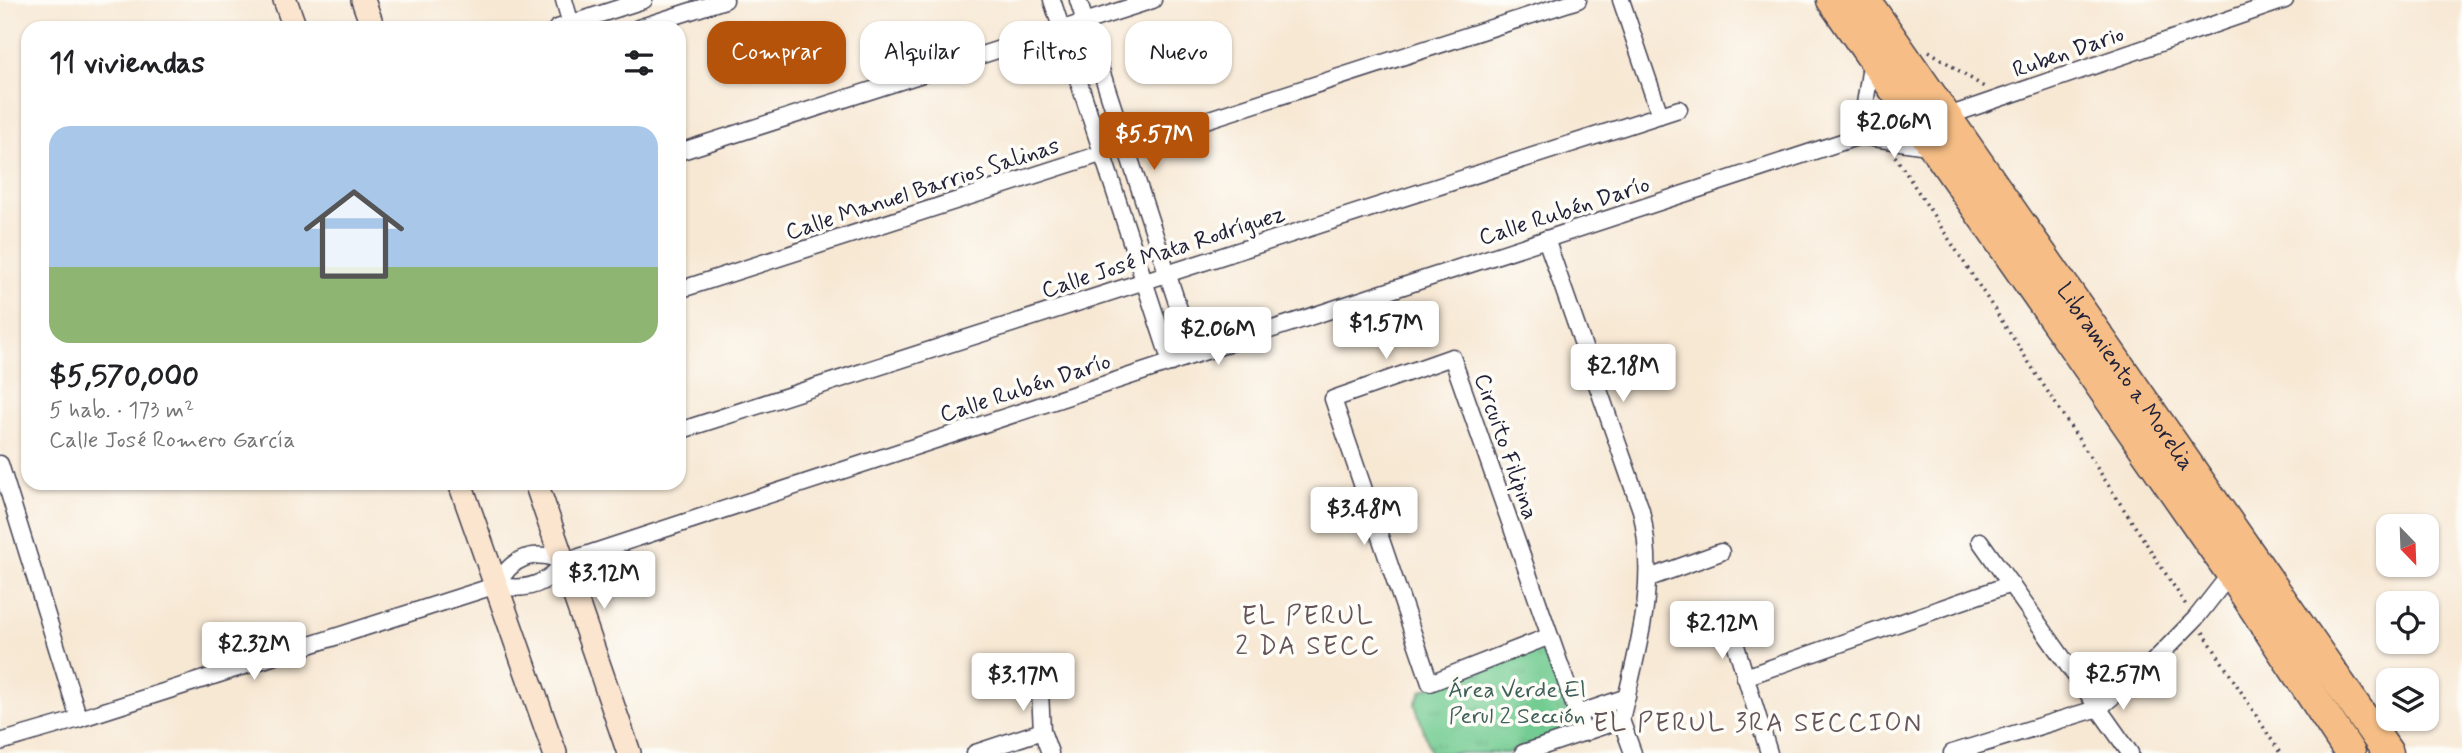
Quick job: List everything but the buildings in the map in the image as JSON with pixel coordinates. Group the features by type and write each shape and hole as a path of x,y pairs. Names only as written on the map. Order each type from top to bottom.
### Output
{"highway":[{"name":"Libramiento a Morelia","path":"1832,0 2231,573 2350,753"},
{"name":"Libramiento a Morelia","path":"1865,0 2388,753"}],"street":[{"path":"285,0 292,21"},
{"path":"363,0 370,21"},
{"path":"564,0 566,21"},
{"path":"584,21 644,0"},
{"path":"660,21 725,0"},
{"path":"1052,0 1059,21"},
{"path":"1078,0 1085,21"},
{"path":"1088,21 1153,0"},
{"name":"Calle Manuel Barrios Salinas","path":"686,288 1578,0"},
{"path":"1621,0 1660,116"},
{"name":"Ruben Dario","path":"1945,117 2285,0"},
{"path":"686,150 999,49"},
{"path":"1860,136 1872,58"},
{"path":"1079,84 1171,363"},
{"path":"1106,84 1194,355"},
{"name":"Calle José Mata Rodríguez","path":"686,429 1679,110"},
{"name":"Calle Rubén Darío","path":"0,742 497,585 518,589 529,587 549,578 564,562 1860,136 1934,147"},
{"path":"1546,239 1641,510 1649,555 1648,600 1622,720 1633,753"},
{"name":"Circuito Filipina","path":"1550,636 1430,683 1334,399 1452,357 1550,636 1577,714 1584,733"},
{"path":"0,464 79,719"},
{"path":"463,490 555,753"},
{"path":"538,490 629,753"},
{"path":"1980,541 2130,753"},
{"path":"1649,578 1721,552"},
{"name":"Calle Rubén Darío","path":"497,585 510,566 530,556 542,555 564,562"},
{"path":"1952,753 2099,709 2149,666 2195,619 2231,573"},
{"path":"1745,677 2011,583"},
{"path":"1733,636 1769,753"},
{"path":"1040,692 1042,732 1050,753"},
{"path":"1577,714 1627,696"},
{"path":"1523,753 1622,720"},
{"path":"975,753 1042,732"}],"path":[{"path":"1925,48 2000,98"},
{"path":"1884,140 2280,753"}],"green space":[{"name":"Área Verde El Perul 2 Sección","path":"1543,644 1577,730 1507,753 1431,753 1415,704 1422,690"}],"district":[{"name":"EL PERUL 2 DA SECC","path":"1308,630"},
{"name":"EL PERUL 3RA SECCION","path":"1758,722"}]}
